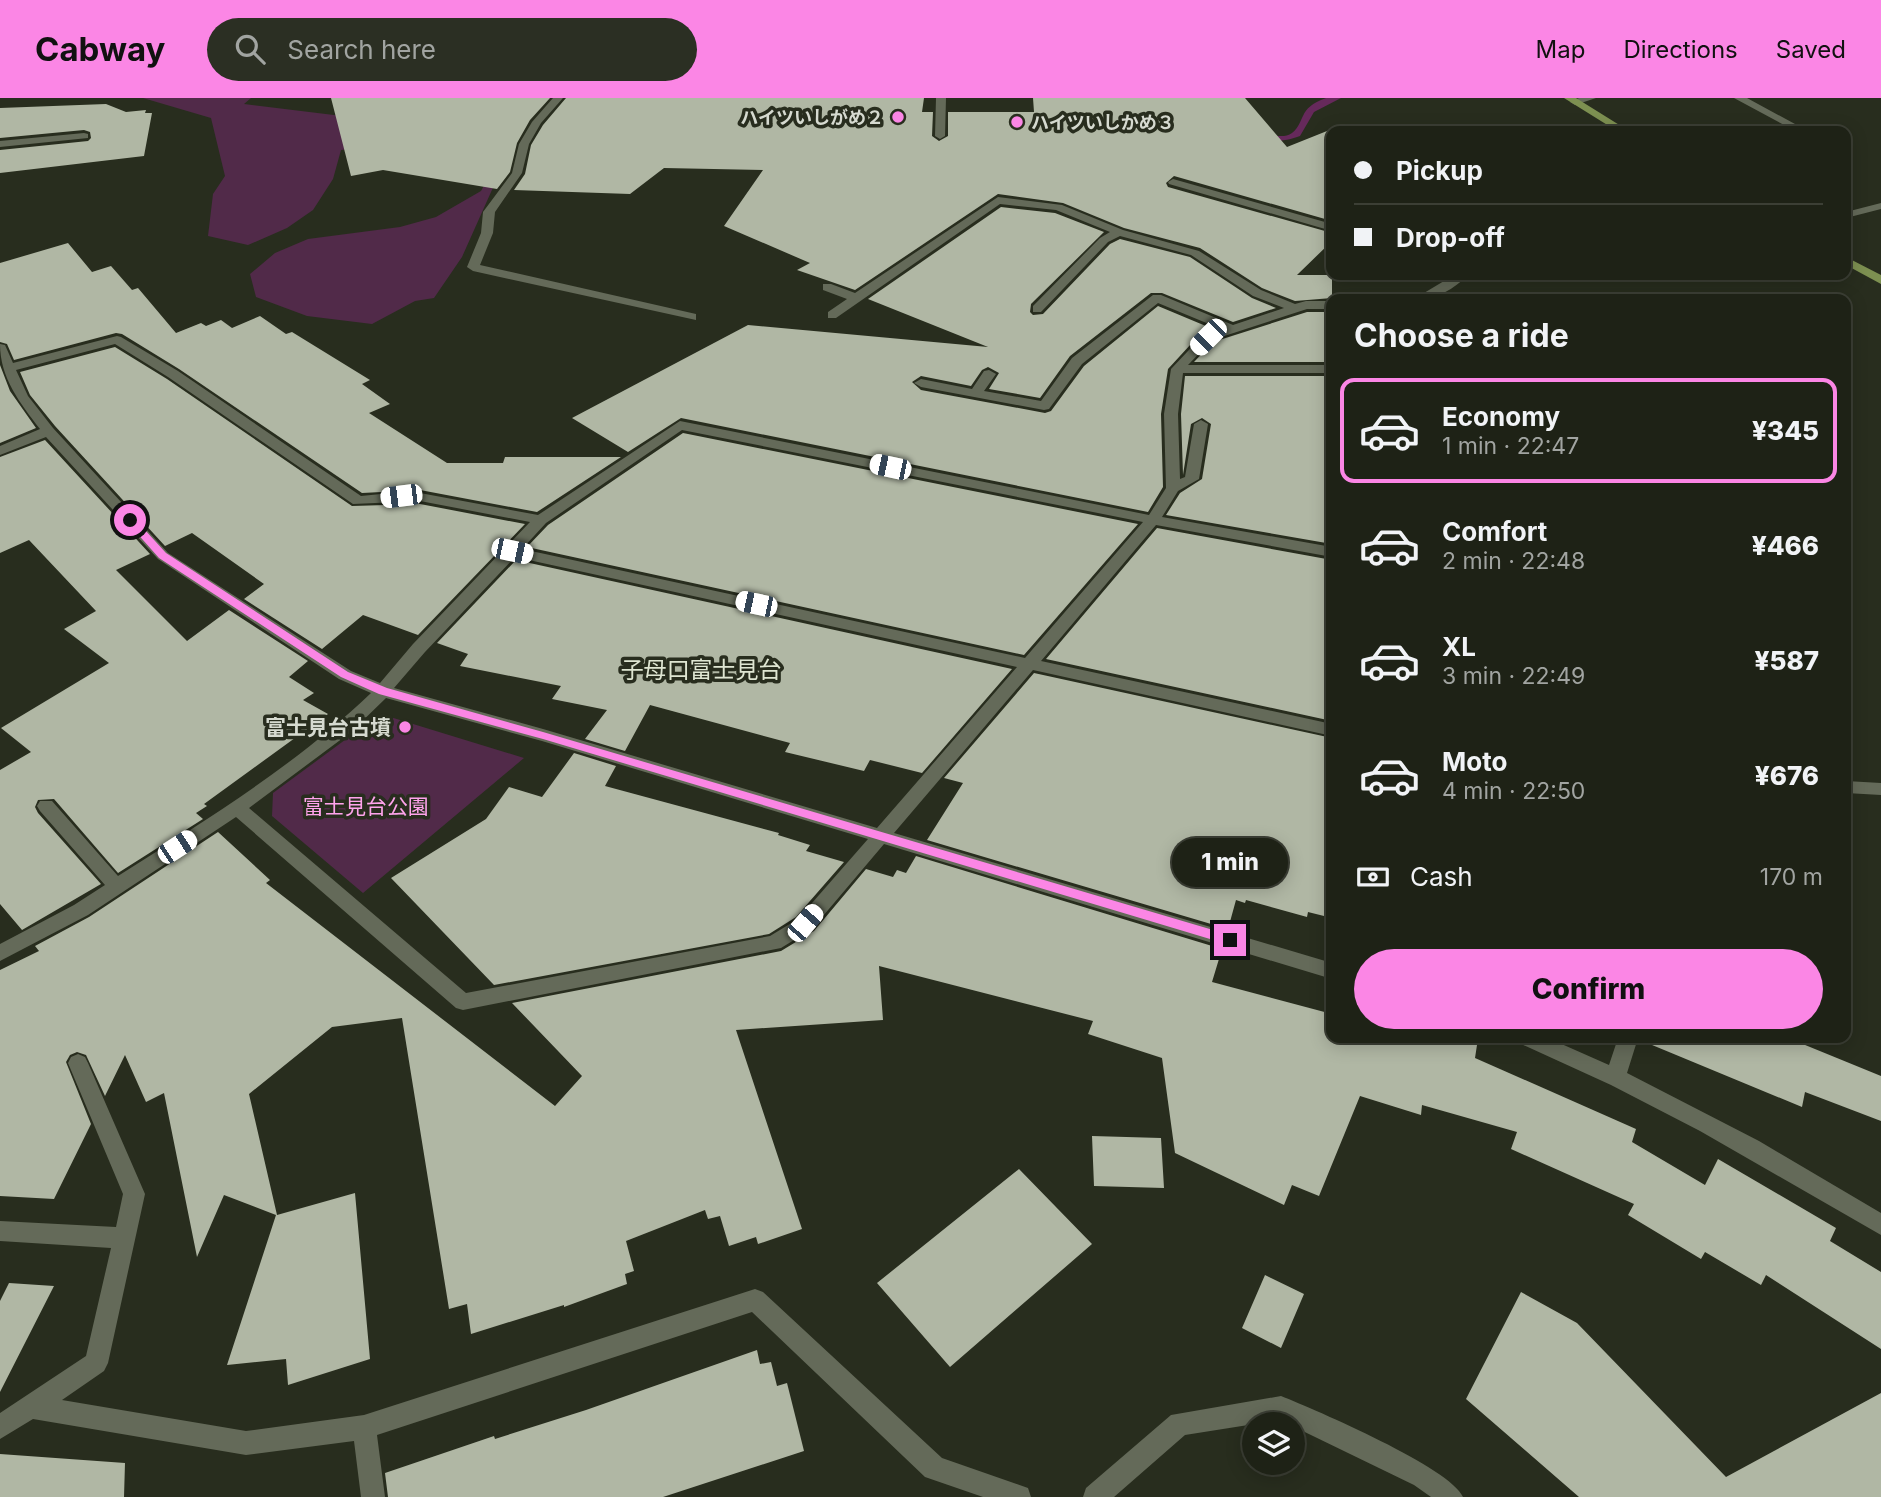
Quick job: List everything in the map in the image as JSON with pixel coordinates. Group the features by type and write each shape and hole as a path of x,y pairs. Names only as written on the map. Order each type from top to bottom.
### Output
{"main road":[{"path":"1572,100 1616,126"},
{"path":"1851,263 1881,280"}],"street":[{"path":"558,98 537,122 524,144 517,173 489,212 487,233 473,267 692,317"},
{"path":"940,136 941,98"},
{"path":"1572,100 1591,98"},
{"path":"1739,98 1790,124"},
{"path":"0,144 84,136"},
{"path":"1173,183 1326,226"},
{"path":"1217,195 1231,183"},
{"path":"832,315 998,200 1058,207 1119,232 1195,253 1257,293 1296,309"},
{"path":"1851,214 1881,206"},
{"path":"1037,309 1104,240 1119,232"},
{"path":"1433,294 1455,280"},
{"path":"827,287 857,298"},
{"path":"921,383 1044,406 1077,361 1157,298 1233,329"},
{"path":"1173,488 1171,414 1177,369 1208,337 1306,306 1326,305"},
{"path":"9,368 117,340 358,501 401,496 420,497 541,520"},
{"path":"0,348 22,397 48,431 163,556 345,674 383,691 543,736 1326,969"},
{"path":"1177,369 1326,369"},
{"path":"976,393 989,374"},
{"path":"0,953 81,910 117,887 237,808 345,728 383,691 419,648 541,520 680,425 1153,520 1326,551"},
{"path":"237,808 463,1002 774,943 805,923 1153,520 1173,488 1192,479 1201,425"},
{"path":"0,451 48,431"},
{"path":"512,551 1326,729"},
{"path":"1851,787 1881,789"},
{"path":"46,806 117,887"},
{"path":"1540,1043 1616,1075 1811,1180 1881,1225"},
{"path":"1616,1075 1626,1043"},
{"path":"0,1427 96,1363 125,1237 134,1194 78,1063"},
{"path":"0,1231 125,1237"},
{"path":"32,1407 247,1443 364,1427 755,1300 934,1468 1019,1497"},
{"path":"1095,1497 1180,1424 1281,1408 1423,1476 1451,1497"},
{"path":"364,1427 373,1497"}],"green space":[{"path":"143,98 251,98 244,104 342,116 521,125 462,257 434,298 415,301 372,324 307,316 256,297 250,274 275,253 308,239 400,227 436,217 481,191 494,167 468,135 341,150 333,179 313,210 287,228 248,245 208,236 213,194 225,176 211,118"},
{"name":"富士見台公園","path":"387,716 524,758 363,893 272,816 273,793 372,720"}],"building":[{"path":"331,98 550,98 530,120 517,143 510,172 497,189 383,170 351,176"},
{"path":"566,98 924,98 922,112 933,112 932,136 939,141 948,136 948,112 1034,112 1033,98 1245,98 1287,147 1326,131 1326,219 1174,176 1166,183 1168,187 1326,231 1326,247 1297,275 1326,275 1326,280 1332,280 1332,294 1326,294 1326,298 1295,301 1262,288 1200,248 1124,228 1063,203 998,194 855,290 797,270 810,263 724,226 763,170 664,168 630,194 514,190 525,174 531,145 543,125"},
{"path":"106,104 126,112 146,110 145,113 152,113 144,156 0,173 0,150 88,141 91,138 90,132 84,130 0,138 0,108"},
{"path":"1001,207 1055,213 1104,232 1031,304 1030,312 1033,315 1043,314 1110,244 1120,239 1190,257 1252,298 1276,308 1233,322 1162,293 1151,293 1070,356 1040,398 989,389 999,373 988,367 982,370 971,386 921,376 912,382 921,390 1045,413 1051,411 1084,366 1158,306 1213,329 1202,332 1168,369 1161,414 1163,487 1148,512 681,418 628,452 572,418 748,325 988,347 868,299"},
{"path":"68,243 92,272 111,266 132,290 138,288 176,333 201,323 206,326 221,320 232,328 260,316 286,334 292,332 370,380 362,384 390,404 369,413 447,463 503,463 505,457 621,457 537,512 420,490 362,493 179,369 122,334 116,333 14,360 7,344 0,342 0,263"},
{"path":"1307,312 1326,312 1326,362 1194,362 1213,342"},
{"path":"115,347 167,379 352,506 420,504 525,524 418,635 363,615 322,649 244,599 264,584 192,533 165,546 55,426 30,395 20,372"},
{"path":"0,365 10,391 36,428 0,443"},
{"path":"1185,376 1326,376 1326,543 1166,515 1180,493 1202,479 1211,424 1202,418 1191,424 1183,475 1181,414"},
{"path":"683,433 1138,524 1024,655 527,547 548,525"},
{"path":"45,440 150,554 116,570 187,641 229,610 308,661 289,677 314,693 303,700 328,714 204,804 207,806 196,813 203,819 118,873 54,799 38,800 35,807 38,813 101,884 22,930 0,904 0,770 31,752 1,728 109,663 64,629 96,611 29,540 0,553 0,457"},
{"path":"1157,528 1326,559 1326,720 1046,659"},
{"path":"516,560 1012,669 922,773 870,760 864,771 785,752 790,743 650,705 625,751 585,739 607,710 552,699 561,686 460,666 468,654 437,643"},
{"path":"1034,673 1326,737 1326,916 1308,912 1307,917 1246,900 1245,903 1236,900 1228,929 927,840 963,783 944,778"},
{"path":"574,753 616,766 605,786 779,833 778,835 810,845 806,851 844,862 796,917 769,934 494,985 391,878 486,819 509,787 542,797"},
{"path":"218,832 270,880 266,883 555,1106 582,1076 512,1003 781,951 814,931 866,869 893,877 897,870 906,873 916,856 1222,949 1212,982 1326,1012 1326,1043 1477,1045 1475,1058 1636,1129 1632,1142 1705,1185 1718,1159 1836,1228 1830,1241 1881,1272 1881,1349 1766,1275 1761,1285 1705,1252 1701,1259 1628,1215 1634,1204 1511,1149 1517,1132 1422,1105 1421,1115 1360,1096 1319,1196 1292,1185 1284,1205 1175,1153 1162,1058 1088,1034 1093,1021 879,966 883,1020 736,1030 802,1229 758,1244 756,1237 729,1246 720,1216 708,1219 705,1210 626,1241 634,1271 625,1274 627,1284 564,1307 471,1334 467,1304 449,1309 402,1018 332,1027 249,1094 277,1215 355,1193 370,1359 288,1385 286,1359 227,1365 276,1215 224,1195 197,1257 164,1093 146,1102 125,1055 105,1096 86,1055 77,1052 70,1055 66,1062 91,1124 54,1199 0,1196 0,970 39,951 35,946 89,917"},
{"path":"1647,1043 1800,1043 1881,1076 1881,1121 1805,1092 1802,1107"},
{"path":"1092,1136 1161,1138 1164,1188 1094,1186"},
{"path":"1019,1169 1092,1244 950,1367 877,1283"},
{"path":"1265,1275 1304,1294 1281,1348 1242,1328"},
{"path":"9,1283 54,1286 0,1392 0,1301"},
{"path":"1521,1292 1577,1323 1726,1477 1881,1393 1881,1497 1579,1497 1466,1399"},
{"path":"757,1350 760,1364 771,1362 777,1386 787,1383 804,1451 663,1497 388,1497 385,1473 494,1436 495,1439 586,1410"},
{"path":"0,1454 125,1463 124,1497 0,1497"}],"waterway":[{"path":"1258,137 1287,138 1297,134 1304,119 1315,106 1336,98"}],"place":[{"name":"ハイツいしがめ２","path":"898,117"},
{"name":"ハイツいしかめ３","path":"1017,122"},
{"name":"富士見台古墳","path":"405,727"}],"district":[{"name":"子母口富士見台","path":"701,670"}],"route":[{"path":"130,520 163,556 345,674 383,691 1230,940"}]}
